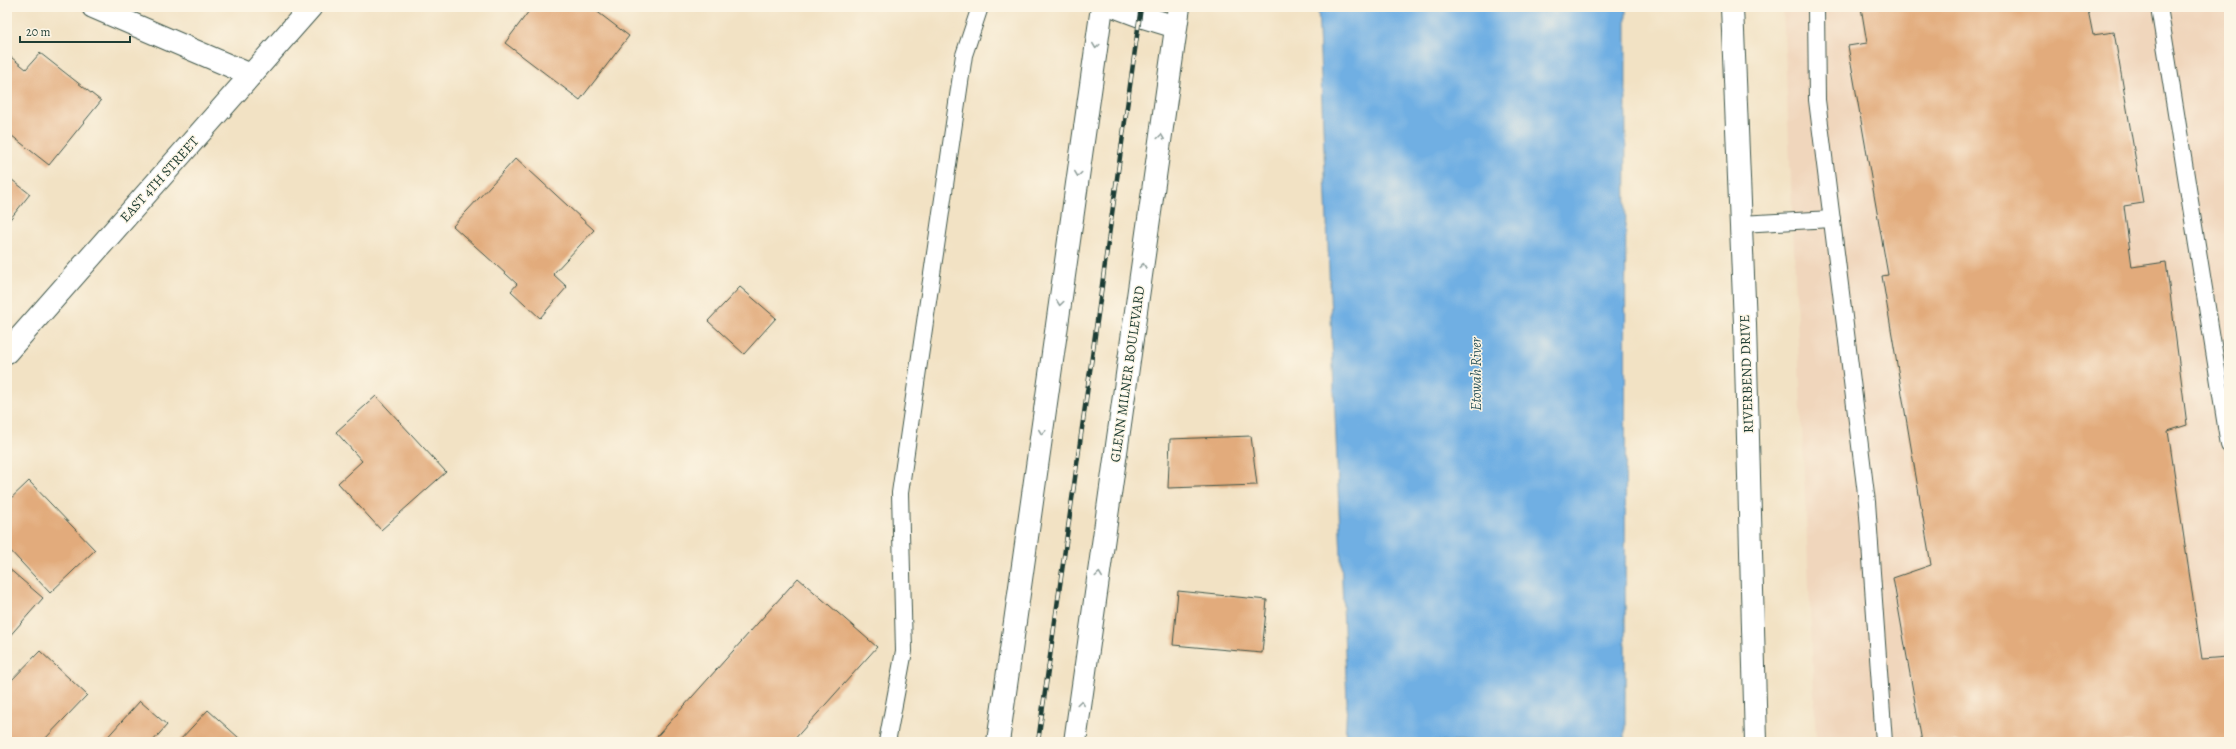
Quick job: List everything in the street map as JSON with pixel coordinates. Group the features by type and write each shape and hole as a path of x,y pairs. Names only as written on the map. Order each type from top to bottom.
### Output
{"street":[{"path":"93,7 251,75"},
{"name":"EAST 4TH STREET","path":"7,352 311,7"},
{"path":"998,742 1102,7"},
{"path":"1116,7 1140,16 1178,17"},
{"name":"RIVERBEND DRIVE","path":"1732,7 1741,224 1756,742"},
{"name":"GLENN MILNER BOULEVARD","path":"1075,742 1178,17"}],"lane":[{"path":"887,742 904,651 900,492 964,55 980,7"},
{"path":"1816,7 1817,100 1867,502 1884,742"},
{"path":"2159,7 2229,445"},
{"path":"1741,224 1832,219"}],"shaded area":[{"path":"1783,7 2229,7 2229,742 1816,742"}],"water":[{"name":"Etowah River","path":"1318,7 1626,7 1625,742 1345,742 1347,702"}],"building":[{"path":"532,7 591,7 629,36 580,100 505,43"},
{"path":"1861,7 2097,7 2088,10 2093,35 2114,32 2143,203 2124,206 2132,267 2166,262 2187,425 2168,431 2202,659 2227,657 2229,668 2229,742 1922,742 1893,578 1931,565 1882,276 1888,275 1848,46 1867,43"},
{"path":"40,53 101,101 49,165 7,132 7,54 26,69"},
{"path":"516,158 594,230 553,274 567,287 540,318 511,291 517,284 453,226"},
{"path":"7,176 30,194 7,223"},
{"path":"740,287 776,318 744,354 708,321"},
{"path":"376,396 446,472 381,530 338,483 362,461 336,432"},
{"path":"1251,436 1257,485 1168,488 1170,439"},
{"path":"29,481 95,550 50,593 7,547 7,502"},
{"path":"7,567 43,598 7,639"},
{"path":"798,578 877,647 792,742 652,742"},
{"path":"1178,591 1267,600 1262,653 1173,645"},
{"path":"40,651 87,695 42,742 7,742 7,685"},
{"path":"140,701 167,725 152,742 103,742"},
{"path":"208,710 239,738 235,742 178,742"}],"railway":[{"path":"1038,742 1141,7"}]}
